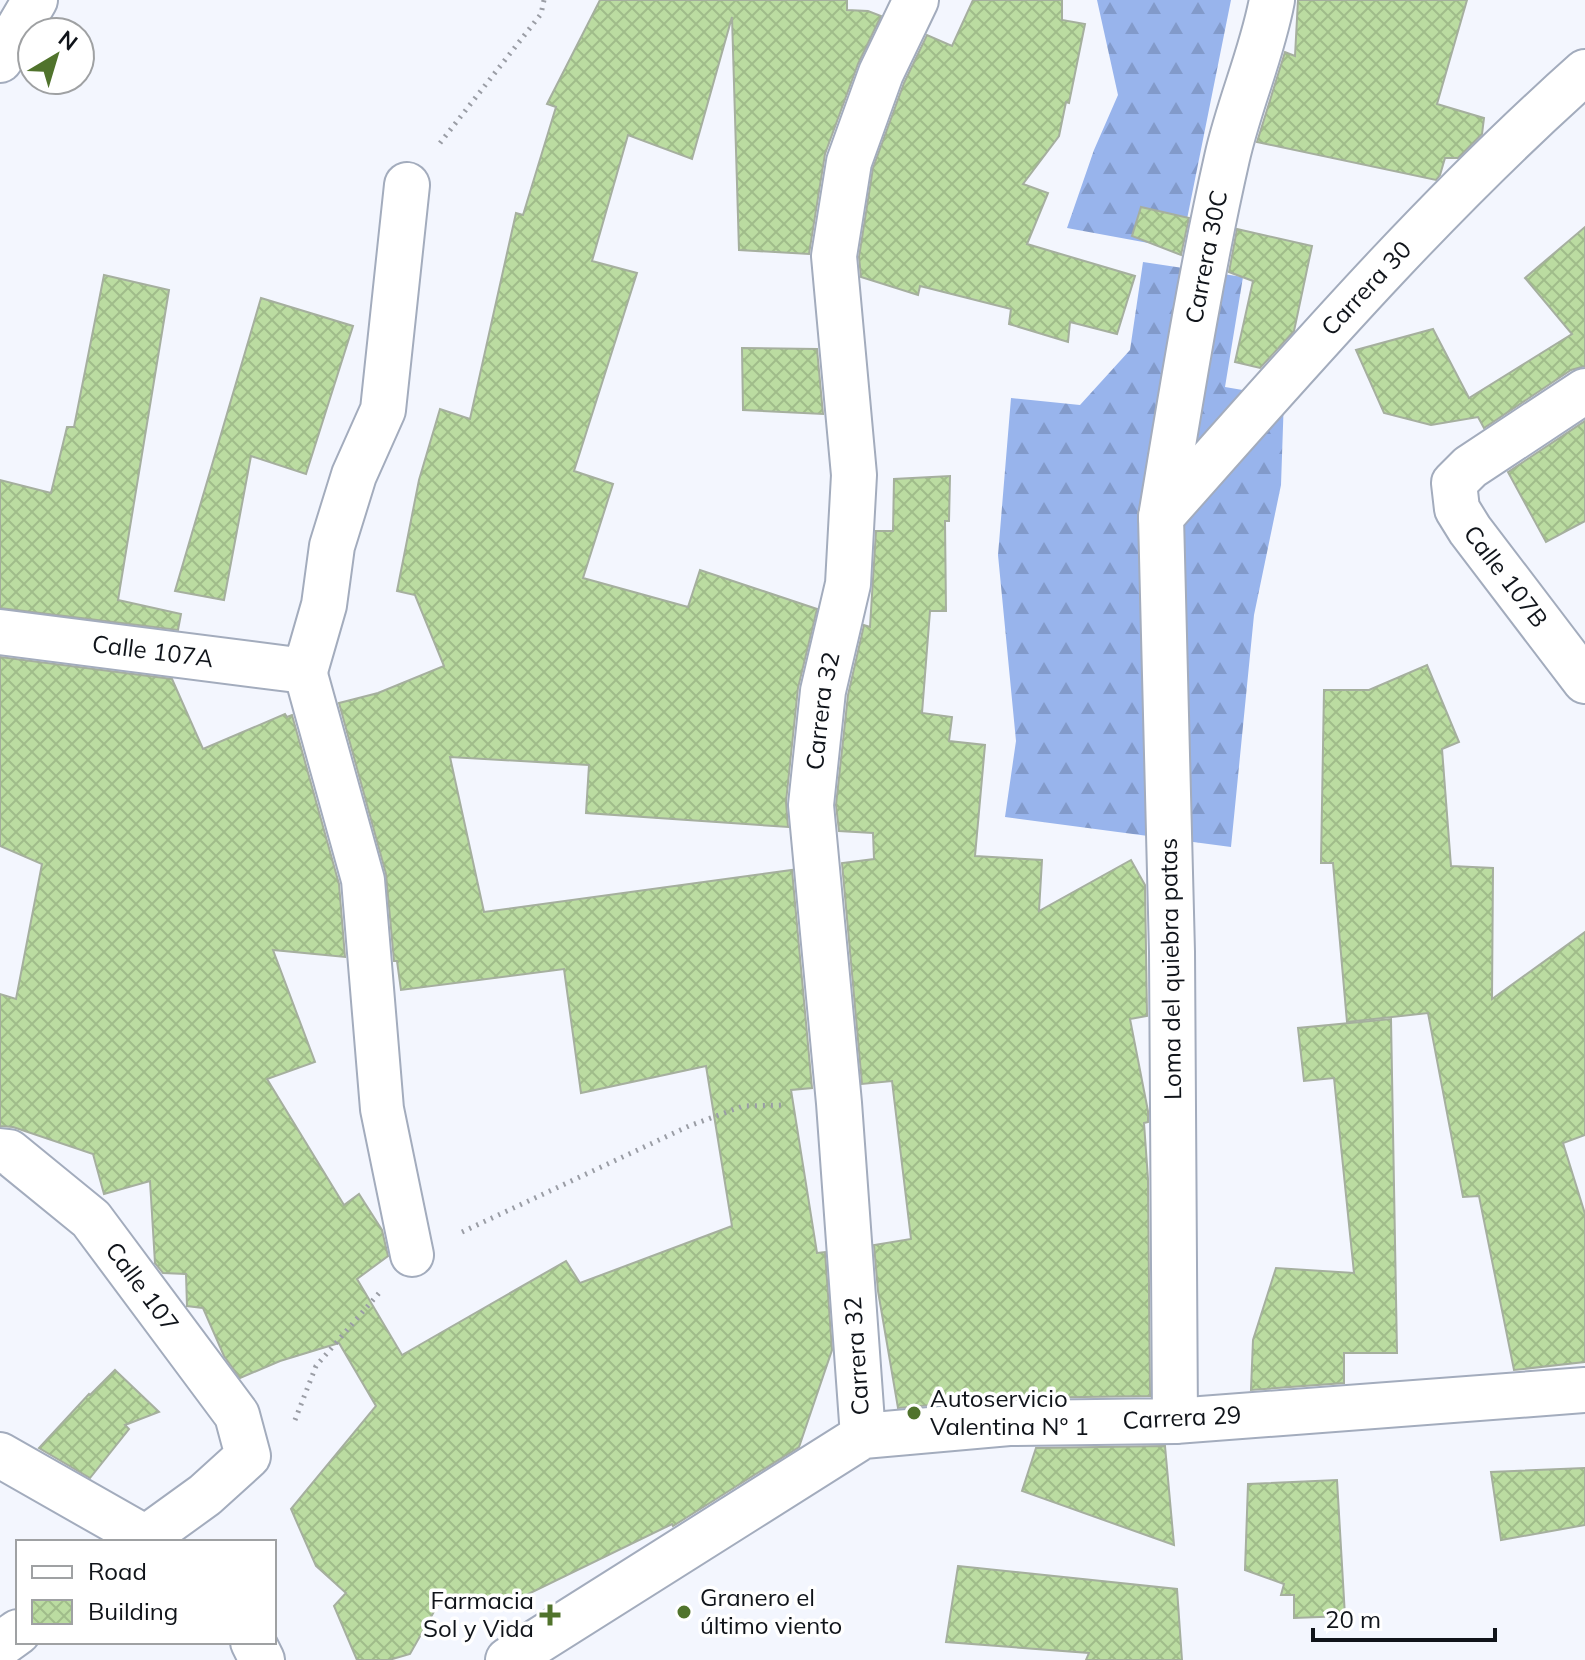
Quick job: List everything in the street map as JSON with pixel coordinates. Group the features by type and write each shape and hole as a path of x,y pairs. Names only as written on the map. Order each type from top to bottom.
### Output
{"street":[{"path":"0,60 35,0"},
{"name":"Carrera 32","path":"863,1436 839,1103 811,805 823,691 848,584 854,475 834,256 849,162 881,73 916,0"},
{"name":"Carrera 30C","path":"1161,517 1186,365 1228,155 1265,40 1272,0"},
{"name":"Carrera 30","path":"1161,517 1370,281 1539,113 1585,72"},
{"path":"407,185 383,410 354,475 332,546 324,605 305,671 363,880 382,1109 412,1255"},
{"name":"Calle 107B","path":"1585,391 1470,467 1454,483 1457,509 1585,681"},
{"name":"Loma del quiebra patas","path":"1161,517 1172,952 1175,1421"},
{"name":"Calle 107A","path":"0,632 305,671"},
{"name":"Calle 107","path":"0,1151 9,1152 91,1219 237,1415 248,1456"},
{"name":"Carrera 29","path":"508,1660 863,1436 1009,1423 1175,1421 1585,1390"},
{"path":"0,1455 147,1540 205,1495 248,1456"}],"path":[{"path":"407,185 541,14 544,0"},
{"path":"248,1456 290,1432 316,1366 412,1255 689,1126 743,1106 839,1103"}],"green space":[{"path":"1097,0 1231,0 1181,249 1067,228 1094,150 1118,95"},
{"path":"1143,262 1243,277 1225,387 1284,397 1281,485 1254,615 1231,847 1005,817 1016,741 998,555 1011,398 1080,405 1130,350"}],"building":[{"path":"600,0 847,0 847,10 868,11 881,16 858,64 825,154 809,254 739,250 732,17 692,159 628,135 592,261 637,273 574,471 613,484 583,578 688,607 700,570 817,609 798,688 786,802 788,827 586,813 589,765 450,757 484,912 792,870 812,1088 791,1090 817,1253 825,1252 832,1350 799,1447 673,1526 518,1599 440,1601 410,1654 389,1660 357,1660 334,1606 346,1593 316,1566 291,1509 376,1406 339,1343 280,1361 240,1378 224,1356 203,1308 187,1306 186,1274 163,1273 155,1263 150,1181 104,1194 93,1154 13,1127 0,1126 0,994 16,999 42,864 0,846 0,657 172,679 203,749 285,714 287,717 292,715 339,884 345,957 273,950 315,1062 267,1079 344,1205 359,1194 382,1230 388,1256 357,1279 402,1355 566,1261 580,1283 732,1226 706,1066 581,1093 564,969 401,990 397,961 394,961 386,874 339,703 378,693 444,666 415,595 397,591 419,480 440,409 470,419 516,213 523,215 556,107 547,104"},
{"path":"973,0 1062,0 1062,20 1085,24 1059,136 1023,184 1048,193 1027,244 1135,276 1117,334 1070,322 1068,342 1009,324 1011,309 920,286 918,295 861,277 859,257 873,168 904,83 927,35 952,46"},
{"path":"1298,0 1467,0 1437,104 1484,118 1482,134 1458,158 1445,158 1436,180 1257,142 1285,52 1295,56"},
{"path":"1141,207 1189,218 1181,255 1132,236"},
{"path":"1585,227 1585,366 1571,370 1484,428 1478,417 1431,425 1384,413 1356,350 1433,329 1469,398 1572,334 1525,278"},
{"path":"1237,229 1312,246 1294,331 1260,368 1235,362 1253,281 1229,272"},
{"path":"104,275 169,290 118,600 181,614 178,630 0,608 0,480 51,493 67,427 74,427"},
{"path":"261,298 353,326 306,474 251,456 224,600 175,591"},
{"path":"742,348 817,349 823,414 743,410"},
{"path":"1585,421 1585,521 1546,542 1508,472"},
{"path":"950,476 949,521 945,521 946,611 930,611 922,713 952,717 949,741 985,745 975,856 1042,860 1039,911 1131,860 1145,885 1147,1016 1130,1019 1148,1111 1148,1122 1144,1123 1148,1179 1150,1396 1009,1398 898,1408 878,1291 874,1245 911,1239 892,1081 862,1084 842,863 874,859 873,833 839,831 836,805 848,695 864,625 870,627 876,531 893,531 894,479"},
{"path":"1427,665 1459,742 1442,749 1451,866 1493,868 1492,999 1585,932 1585,1135 1563,1143 1585,1214 1585,1362 1514,1370 1479,1196 1463,1197 1428,1013 1347,1022 1333,863 1321,863 1324,690 1369,690"},
{"path":"1391,1019 1397,1353 1344,1353 1344,1383 1251,1390 1253,1340 1276,1268 1354,1273 1334,1078 1304,1081 1298,1028"},
{"path":"115,1370 159,1412 125,1425 129,1429 90,1478 39,1448"},
{"path":"1165,1446 1174,1545 1022,1491 1036,1448"},
{"path":"1585,1468 1585,1525 1501,1540 1491,1472"},
{"path":"1337,1480 1345,1616 1294,1618 1294,1595 1281,1595 1284,1584 1245,1570 1248,1484"},
{"path":"958,1566 1177,1589 1182,1660 1086,1660 1089,1653 946,1642"}],"place":[{"name":"Autoservicio Valentina N° 1","path":"914,1413"},
{"name":"Granero el último viento","path":"684,1612"},
{"name":"Farmacia Sol y Vida","path":"550,1615"}]}
